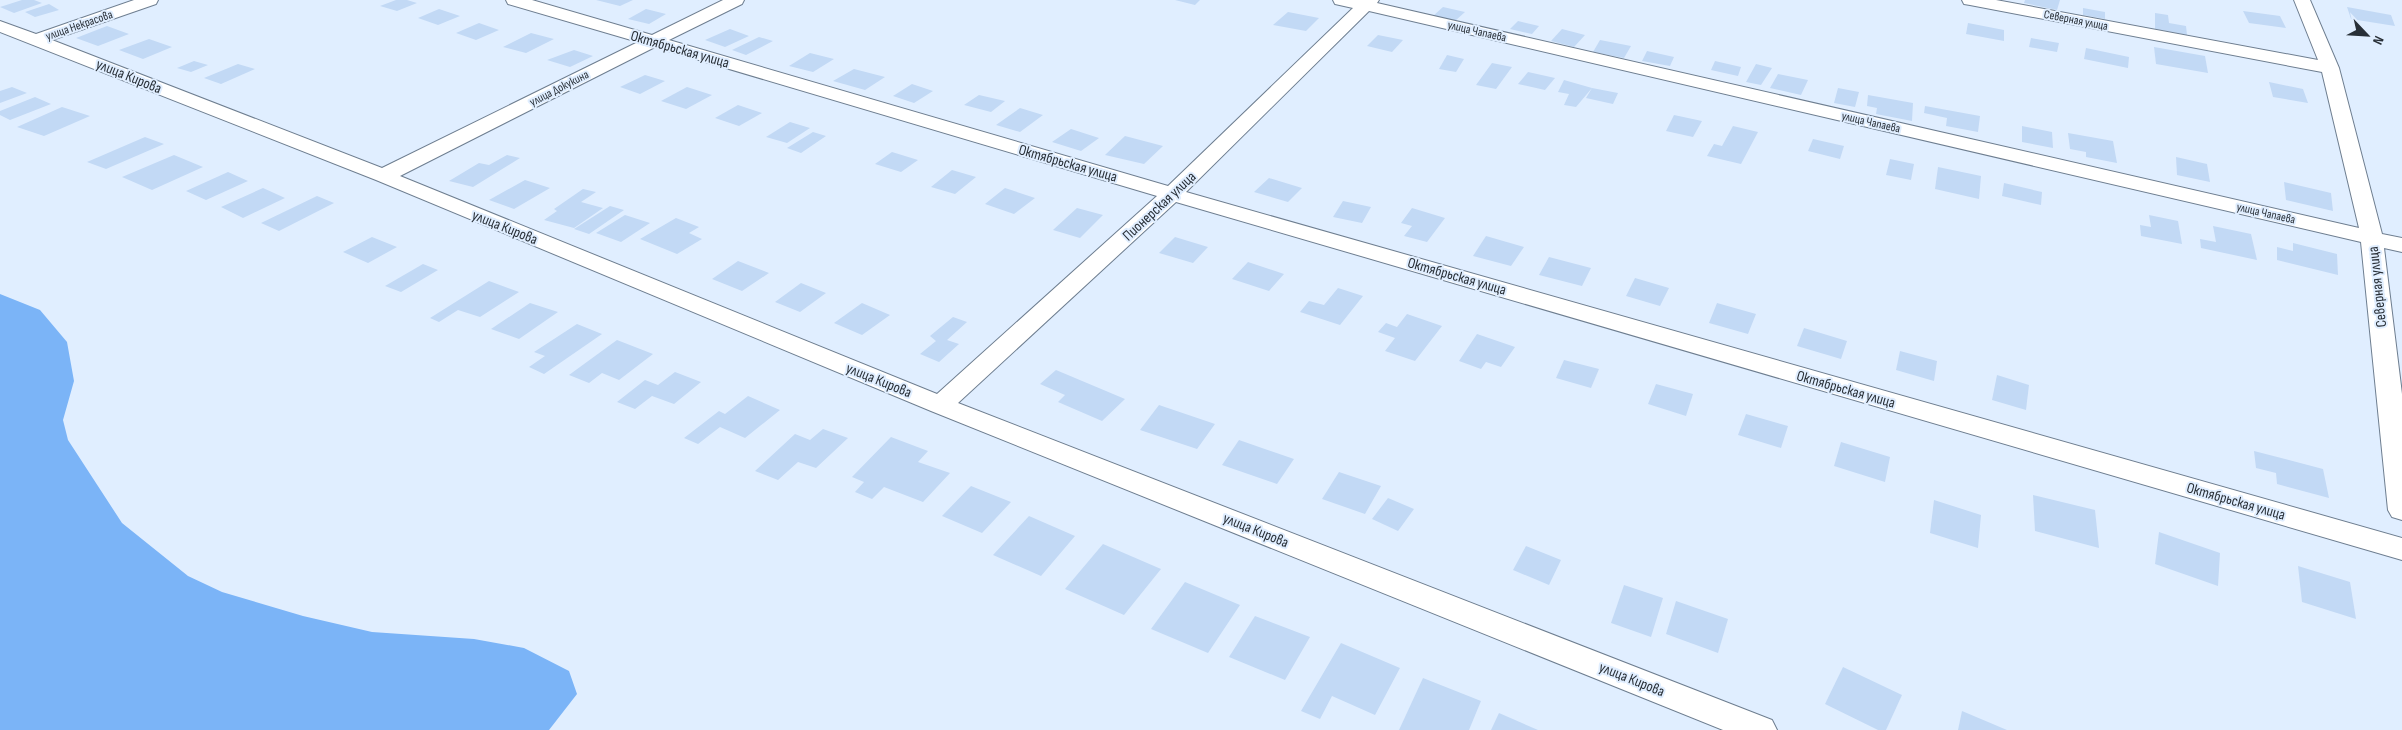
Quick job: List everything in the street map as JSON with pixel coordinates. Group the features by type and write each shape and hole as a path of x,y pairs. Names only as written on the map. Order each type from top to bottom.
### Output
{"street":[{"name":"улица Некрасова","path":"36,40 150,0"},
{"name":"Октябрьская улица","path":"514,0 1172,194 2402,549"},
{"name":"улица Докукина","path":"383,176 736,0"},
{"name":"улица Чапаева","path":"1341,0 1368,3 2402,244"},
{"name":"Северная улица","path":"1970,0 2330,68"},
{"name":"Северная улица","path":"2302,0 2330,68 2372,238 2402,510"},
{"name":"Пионерская улица","path":"940,405 1172,194 1368,3"},
{"name":"улица Кирова","path":"0,26 383,176 940,405 1760,730"}],"shaded area":[{"path":"0,294 40,310 67,342 74,381 63,420 68,440 122,523 188,576 222,592 303,616 372,632 474,639 524,648 569,671 577,694 549,730 0,730"}],"building":[{"path":"22,0 34,0 42,3 14,13 0,7"},
{"path":"396,0 407,0 417,3 397,11 380,6"},
{"path":"596,0 633,0 620,6"},
{"path":"1175,0 1200,0 1195,5"},
{"path":"2025,0 2060,0 2057,10 2024,3"},
{"path":"49,4 59,10 35,17 25,12"},
{"path":"1443,7 1465,12 1455,21 1433,16"},
{"path":"2347,7 2391,15 2395,26 2351,19"},
{"path":"2083,8 2105,12 2105,19 2083,15"},
{"path":"439,9 460,16 438,25 418,18"},
{"path":"646,9 666,14 649,24 628,19"},
{"path":"2243,11 2280,16 2286,28 2249,23"},
{"path":"1288,12 1319,18 1306,31 1273,25"},
{"path":"2155,13 2168,15 2169,23 2186,26 2187,35 2155,29"},
{"path":"1518,21 1539,26 1532,34 1510,29"},
{"path":"479,23 499,30 476,40 456,33"},
{"path":"1968,23 2004,30 2004,41 1966,34"},
{"path":"107,26 129,34 98,46 76,38"},
{"path":"730,29 749,36 725,47 705,40"},
{"path":"1562,29 1585,35 1574,47 1551,41"},
{"path":"531,33 554,39 526,53 503,47"},
{"path":"1378,35 1403,40 1392,52 1367,46"},
{"path":"759,37 773,41 746,55 732,50"},
{"path":"2031,38 2059,43 2057,52 2029,47"},
{"path":"149,39 172,47 143,59 119,50"},
{"path":"1600,40 1631,46 1624,58 1593,52"},
{"path":"2154,47 2205,56 2208,73 2156,64"},
{"path":"2086,48 2129,57 2128,68 2084,59"},
{"path":"574,50 593,56 570,67 547,60"},
{"path":"1647,51 1674,57 1670,66 1642,61"},
{"path":"810,53 834,59 813,72 789,66"},
{"path":"1447,55 1464,59 1456,72 1439,69"},
{"path":"194,61 208,65 191,72 177,68"},
{"path":"1715,61 1741,67 1738,76 1711,70"},
{"path":"1492,63 1512,67 1496,89 1476,85"},
{"path":"238,64 255,69 221,84 204,78"},
{"path":"1756,64 1772,68 1761,85 1746,82"},
{"path":"854,69 885,77 865,90 833,81"},
{"path":"1528,72 1555,78 1545,90 1518,84"},
{"path":"1778,74 1808,80 1801,95 1770,88"},
{"path":"645,75 665,81 640,94 620,87"},
{"path":"1564,80 1592,88 1576,107 1564,105 1569,94 1558,92"},
{"path":"2269,82 2303,89 2308,103 2273,97"},
{"path":"912,84 933,91 914,103 893,96"},
{"path":"12,87 27,93 0,103 0,91"},
{"path":"687,87 712,95 686,109 661,101"},
{"path":"1592,88 1618,93 1613,104 1586,98"},
{"path":"1838,88 1859,92 1855,107 1834,103"},
{"path":"979,95 1005,101 991,112 964,105"},
{"path":"1868,95 1913,103 1912,121 1876,114 1877,108 1867,106"},
{"path":"35,97 51,104 10,120 0,115 0,111"},
{"path":"738,105 762,113 739,126 715,118"},
{"path":"1925,106 1980,116 1978,132 1946,126 1947,118 1924,113"},
{"path":"62,107 90,116 44,136 17,127"},
{"path":"1020,108 1043,115 1020,132 996,125"},
{"path":"1674,115 1702,121 1693,137 1666,131"},
{"path":"790,122 810,128 787,143 766,137"},
{"path":"1733,126 1758,132 1741,164 1707,156 1714,144 1722,146"},
{"path":"2022,126 2052,132 2053,148 2022,142"},
{"path":"1071,129 1099,138 1081,151 1052,142"},
{"path":"813,132 826,136 801,153 787,148"},
{"path":"2068,133 2113,141 2117,163 2086,157 2086,152 2070,149"},
{"path":"1125,136 1163,146 1144,164 1105,155"},
{"path":"145,137 164,144 106,169 87,162"},
{"path":"1813,139 1844,146 1840,159 1808,151"},
{"path":"892,152 918,160 901,172 875,164"},
{"path":"174,155 203,167 152,190 122,177"},
{"path":"507,155 520,158 473,187 449,181 479,163 489,165"},
{"path":"2176,157 2207,164 2210,182 2177,175"},
{"path":"1890,159 1914,164 1911,180 1886,175"},
{"path":"1938,167 1981,176 1979,199 1935,189"},
{"path":"952,170 976,177 955,194 931,187"},
{"path":"228,172 248,181 206,200 186,191"},
{"path":"1269,178 1302,188 1288,202 1254,192"},
{"path":"525,180 550,188 514,209 489,200"},
{"path":"2284,182 2331,193 2333,211 2286,200"},
{"path":"2004,183 2042,192 2041,205 2002,196"},
{"path":"263,188 285,198 243,218 221,207"},
{"path":"1005,188 1035,198 1014,214 985,204"},
{"path":"583,189 596,192 581,202 603,208 574,228 544,220 557,211 554,209"},
{"path":"317,196 334,203 279,231 261,223"},
{"path":"1343,201 1371,207 1362,223 1333,217"},
{"path":"610,206 624,210 589,234 574,229"},
{"path":"1077,208 1103,215 1080,238 1053,230"},
{"path":"1412,208 1445,218 1427,242 1404,236 1412,226 1401,223"},
{"path":"625,215 650,223 621,242 596,233"},
{"path":"2149,215 2178,221 2182,244 2141,236 2140,225 2151,227"},
{"path":"676,218 699,227 689,233 702,239 677,254 640,239"},
{"path":"2213,226 2251,234 2257,260 2201,248 2200,239 2216,242"},
{"path":"1486,236 1524,247 1511,266 1473,256"},
{"path":"372,237 397,247 368,263 343,252"},
{"path":"1175,237 1208,247 1193,263 1159,253"},
{"path":"2293,243 2337,254 2338,275 2277,260 2277,247 2293,251"},
{"path":"1549,257 1591,268 1582,286 1539,275"},
{"path":"738,261 769,273 742,291 712,279"},
{"path":"1248,262 1284,274 1269,291 1232,279"},
{"path":"423,264 438,270 401,292 385,286"},
{"path":"1635,278 1669,288 1660,306 1626,296"},
{"path":"489,281 519,292 480,317 458,310 439,322 430,318"},
{"path":"801,283 826,293 800,312 775,302"},
{"path":"1338,288 1363,296 1340,325 1300,312 1309,301 1324,305"},
{"path":"530,303 558,312 519,339 491,329"},
{"path":"862,303 890,315 862,335 834,323"},
{"path":"1717,303 1756,314 1748,334 1709,323"},
{"path":"1407,314 1442,326 1415,361 1385,351 1395,338 1378,332 1386,323 1397,327"},
{"path":"953,317 967,322 947,340 959,344 939,362 920,354 936,341 930,336"},
{"path":"577,324 602,334 544,374 529,367 545,356 534,352"},
{"path":"1804,328 1847,341 1841,359 1797,346"},
{"path":"1477,334 1515,347 1501,367 1486,362 1481,369 1459,361"},
{"path":"617,340 653,354 619,380 602,373 589,383 569,375"},
{"path":"1900,351 1937,361 1934,381 1896,370"},
{"path":"1564,360 1599,369 1591,388 1556,378"},
{"path":"1056,370 1125,399 1102,421 1058,402 1065,395 1040,384"},
{"path":"675,372 701,382 674,404 652,396 635,409 617,402 645,380 658,385"},
{"path":"1997,375 2029,385 2026,410 1992,400"},
{"path":"1656,384 1693,394 1686,416 1648,404"},
{"path":"748,396 780,410 745,438 720,427 698,444 684,438 719,411 725,414"},
{"path":"1159,405 1215,424 1197,449 1140,430"},
{"path":"1746,414 1788,426 1781,448 1738,435"},
{"path":"823,429 848,438 816,468 798,462 778,480 755,471 795,434 810,440"},
{"path":"891,437 928,451 918,462 950,473 923,502 884,487 872,499 855,492 864,482 852,477"},
{"path":"1239,440 1294,459 1277,484 1222,465"},
{"path":"1841,442 1890,457 1885,482 1834,466"},
{"path":"2254,451 2323,469 2329,498 2277,484 2276,473 2256,468"},
{"path":"1339,472 1381,486 1365,514 1322,499"},
{"path":"971,486 1011,502 982,533 942,516"},
{"path":"2033,495 2095,510 2099,548 2035,531"},
{"path":"1388,498 1414,509 1398,531 1372,519"},
{"path":"1934,500 1981,515 1978,548 1930,533"},
{"path":"1029,516 1075,536 1041,576 993,555"},
{"path":"2159,532 2220,553 2218,586 2155,564"},
{"path":"1103,544 1161,569 1124,615 1065,589"},
{"path":"1526,546 1561,560 1549,585 1513,570"},
{"path":"2298,566 2350,582 2356,619 2302,602"},
{"path":"1185,582 1240,605 1208,653 1151,629"},
{"path":"1624,585 1663,598 1651,637 1611,623"},
{"path":"1676,601 1728,619 1718,653 1666,634"},
{"path":"1255,616 1310,637 1285,680 1229,657"},
{"path":"1341,643 1400,668 1375,715 1332,696 1320,719 1301,711"},
{"path":"1843,667 1902,695 1886,730 1878,730 1825,704"},
{"path":"1423,678 1481,701 1469,730 1399,730"},
{"path":"1962,711 2007,730 1958,730"},
{"path":"1499,713 1538,730 1491,730"}]}
